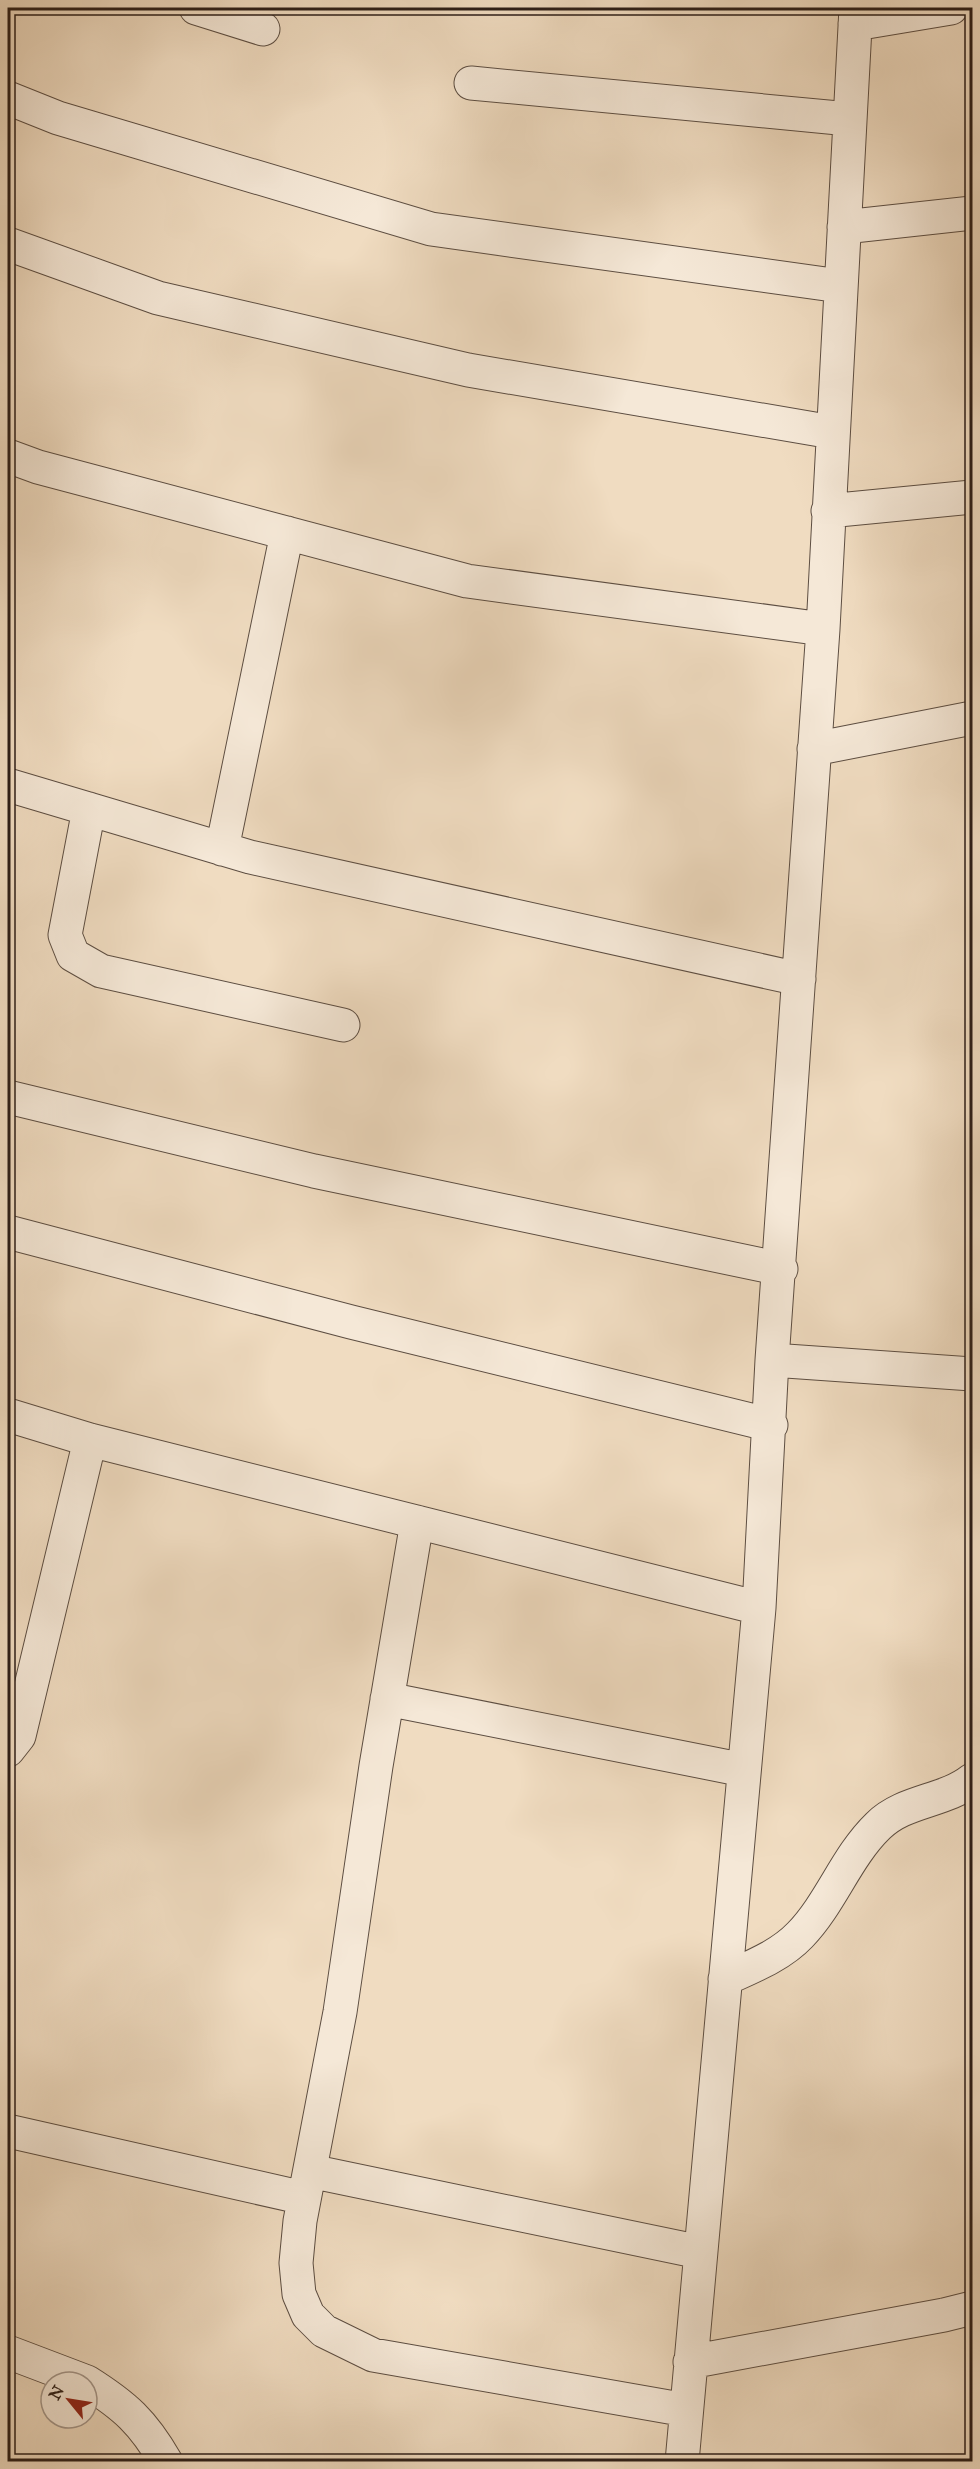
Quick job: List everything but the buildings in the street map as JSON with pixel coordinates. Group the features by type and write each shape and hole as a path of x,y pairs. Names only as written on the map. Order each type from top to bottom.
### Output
{"street":[{"path":"196,8 263,29"},
{"path":"682,2462 759,1608 771,1425 772,1360 781,1269 823,629 855,16 951,8"},
{"path":"471,83 849,119"},
{"path":"8,98 58,117 431,229 840,286"},
{"path":"844,227 972,213"},
{"path":"8,244 158,298 456,367 832,432"},
{"path":"8,456 50,470 467,581 823,629"},
{"path":"828,511 972,497"},
{"path":"222,849 286,533"},
{"path":"814,749 972,718"},
{"path":"8,785 222,849 799,979"},
{"path":"88,809 64,935 74,955 101,971 343,1025"},
{"path":"8,1097 314,1171 781,1269"},
{"path":"8,1232 351,1322 771,1425"},
{"path":"772,1360 972,1374"},
{"path":"8,1415 90,1440 759,1608"},
{"path":"8,1750 19,1736 90,1440"},
{"path":"417,1522 387,1699 340,2012 307,2184 296,2263 300,2294 308,2315 324,2331 373,2355 686,2410"},
{"path":"387,1699 744,1770"},
{"path":"725,1979 765,1961 800,1935 878,1826 897,1811 949,1795 972,1780"},
{"path":"8,2131 700,2252"},
{"path":"690,2362 972,2308"},
{"path":"8,2352 55,2370"},
{"path":"99,2390 124,2406 153,2438 166,2462"}]}
